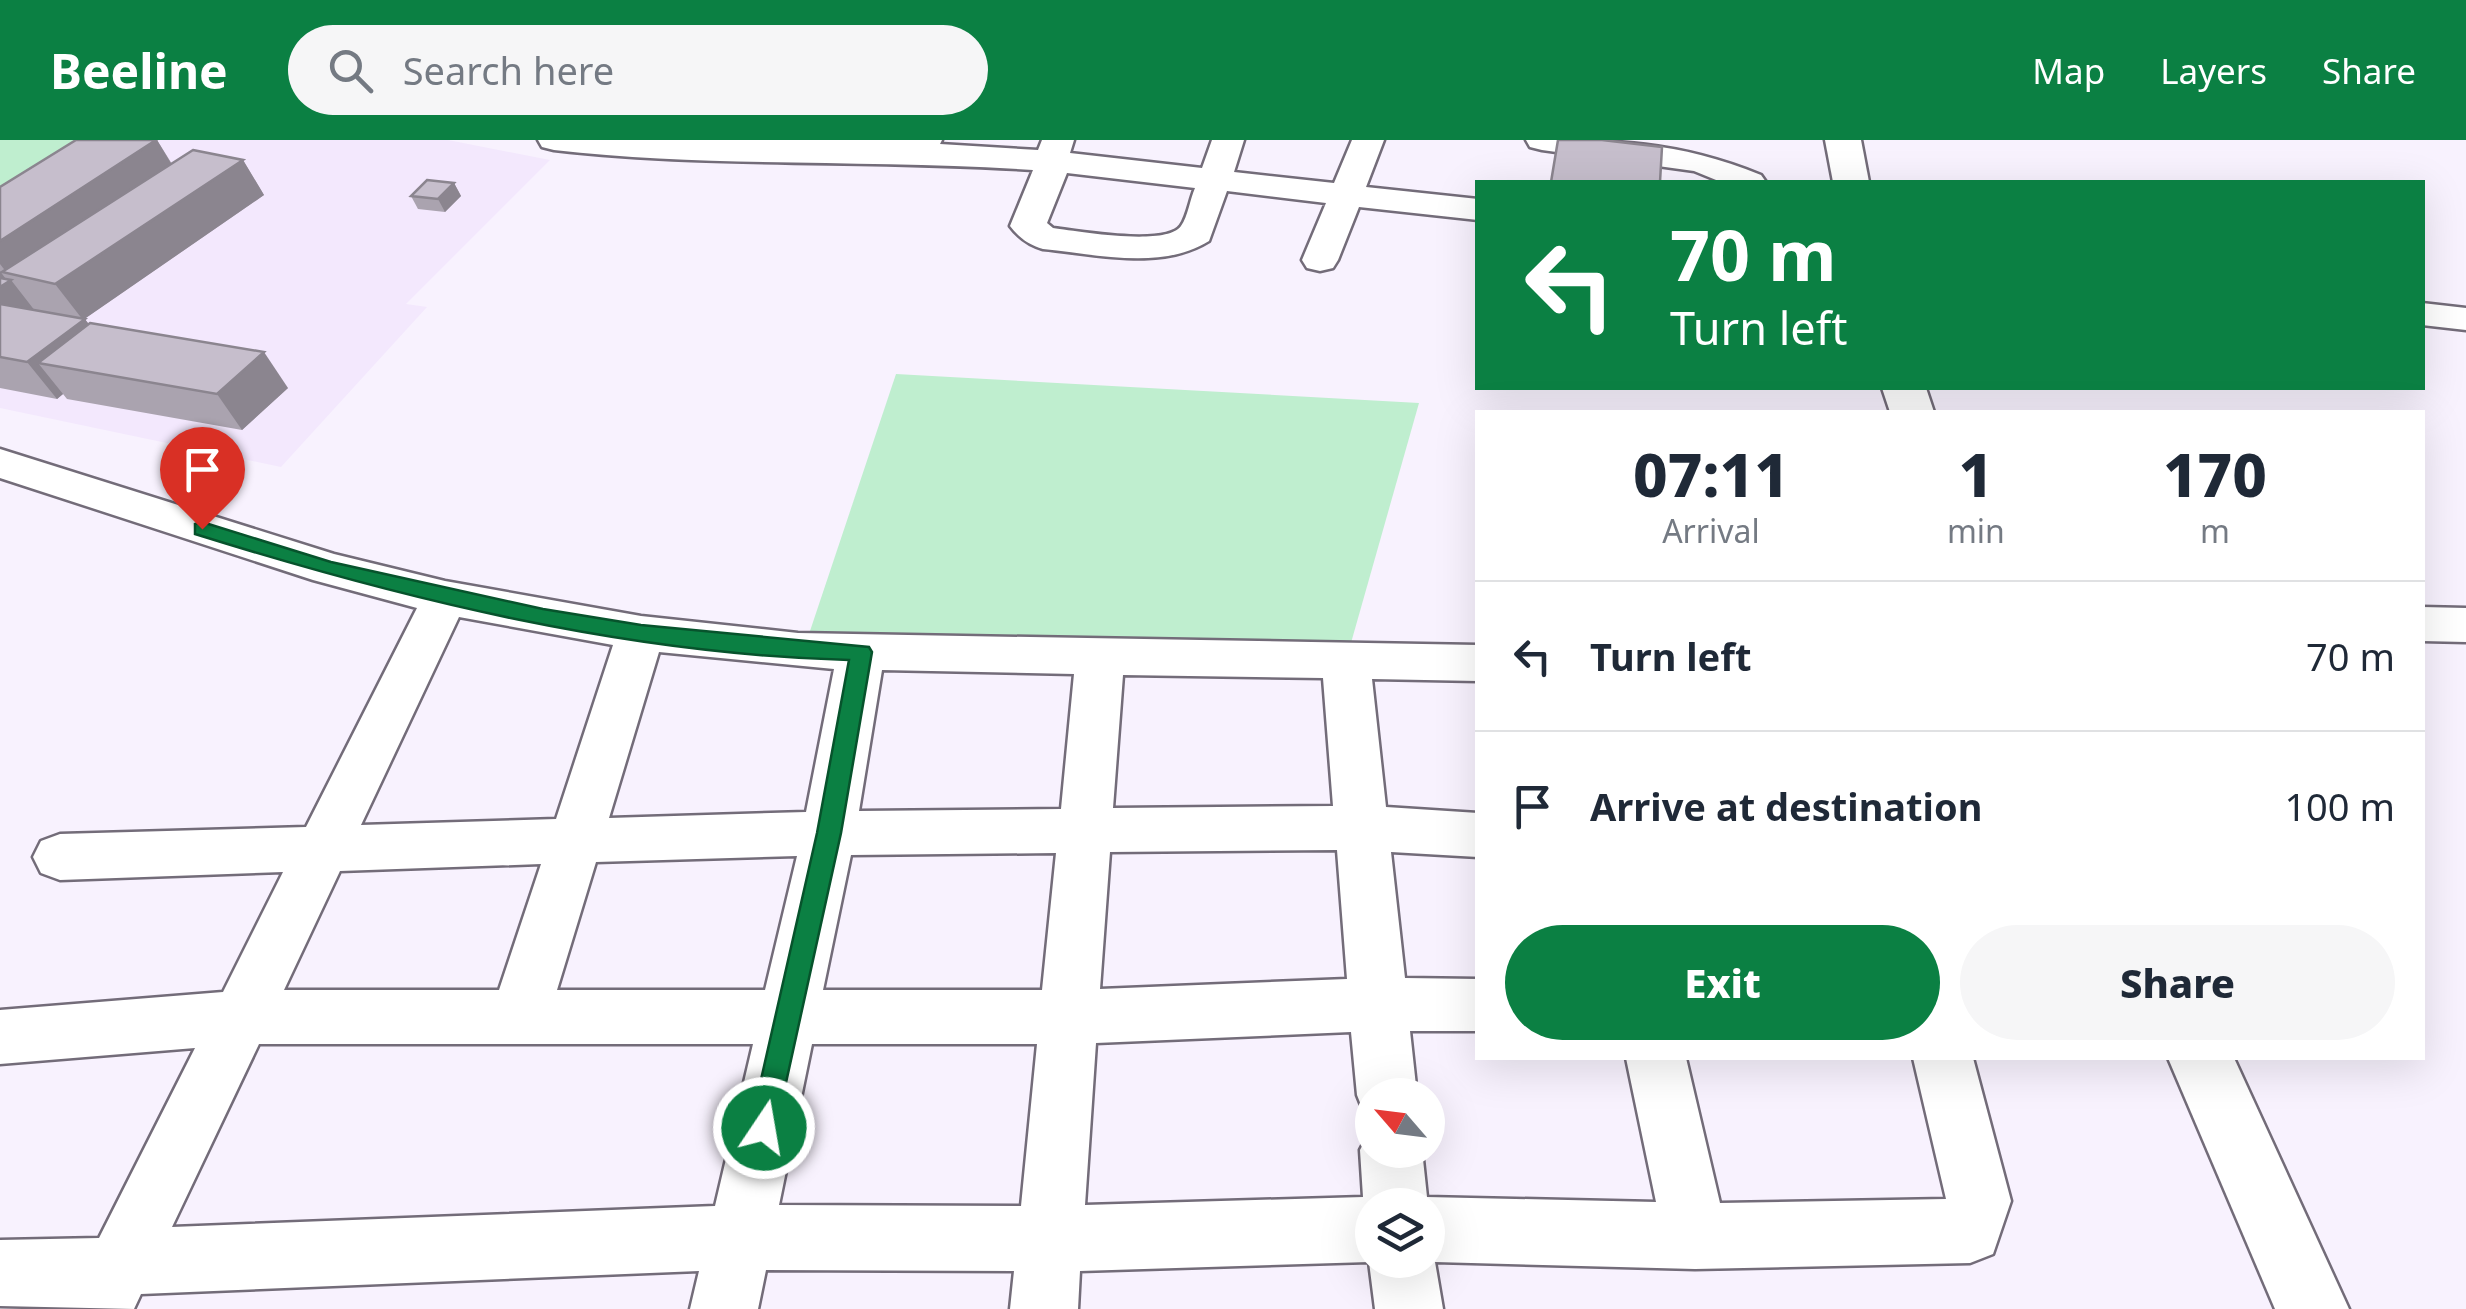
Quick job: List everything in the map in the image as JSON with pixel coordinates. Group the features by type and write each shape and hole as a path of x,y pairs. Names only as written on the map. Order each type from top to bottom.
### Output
{"main road":[{"path":"1843,140 1851,180"},
{"path":"2202,1060 2312,1309"}],"street":[{"path":"554,140 652,151 792,144 1054,151 1213,183 1475,210"},
{"path":"1054,151 1049,179 1028,226 1043,238 1129,248 1177,244 1196,233 1228,140"},
{"path":"1320,260 1368,140"},
{"path":"1542,140 1700,151 1746,180"},
{"path":"2425,314 2466,319"},
{"path":"0,463 330,569 445,598 641,633 798,651 1475,663"},
{"path":"113,1281 445,598"},
{"path":"2425,624 2466,626"},
{"path":"520,1018 572,842 641,633"},
{"path":"724,1309 829,833 861,652"},
{"path":"1044,1309 1100,654"},
{"path":"1346,662 1386,1078"},
{"path":"60,857 829,833 1364,828 1475,834"},
{"path":"0,1037 242,1018 1070,1017 1380,1004 1475,1004"},
{"path":"1656,1060 1695,1236"},
{"path":"1445,1229 1695,1236 1970,1231 1978,1201 1943,1060"},
{"path":"0,1273 113,1281 742,1237 1049,1239 1355,1230"},
{"path":"1405,1278 1409,1309"}],"shaded area":[{"path":"127,140 448,140 550,160 406,304 427,307 281,467 0,408 0,219"}],"green space":[{"path":"0,140 104,140 0,203"},
{"path":"896,374 1419,403 1347,657 806,643"}],"building":[{"path":"76,140 156,140 0,241 0,187"},
{"path":"1558,140 1662,147 1660,180 1551,180"},
{"path":"193,150 243,160 55,284 2,272"},
{"path":"427,180 454,183 438,199 411,196"},
{"path":"0,304 85,319 27,362 0,357"},
{"path":"90,323 264,352 217,394 38,363"}],"route":[{"path":"202,529 330,569 445,598 641,633 798,651 861,652 829,833 764,1128"}]}
